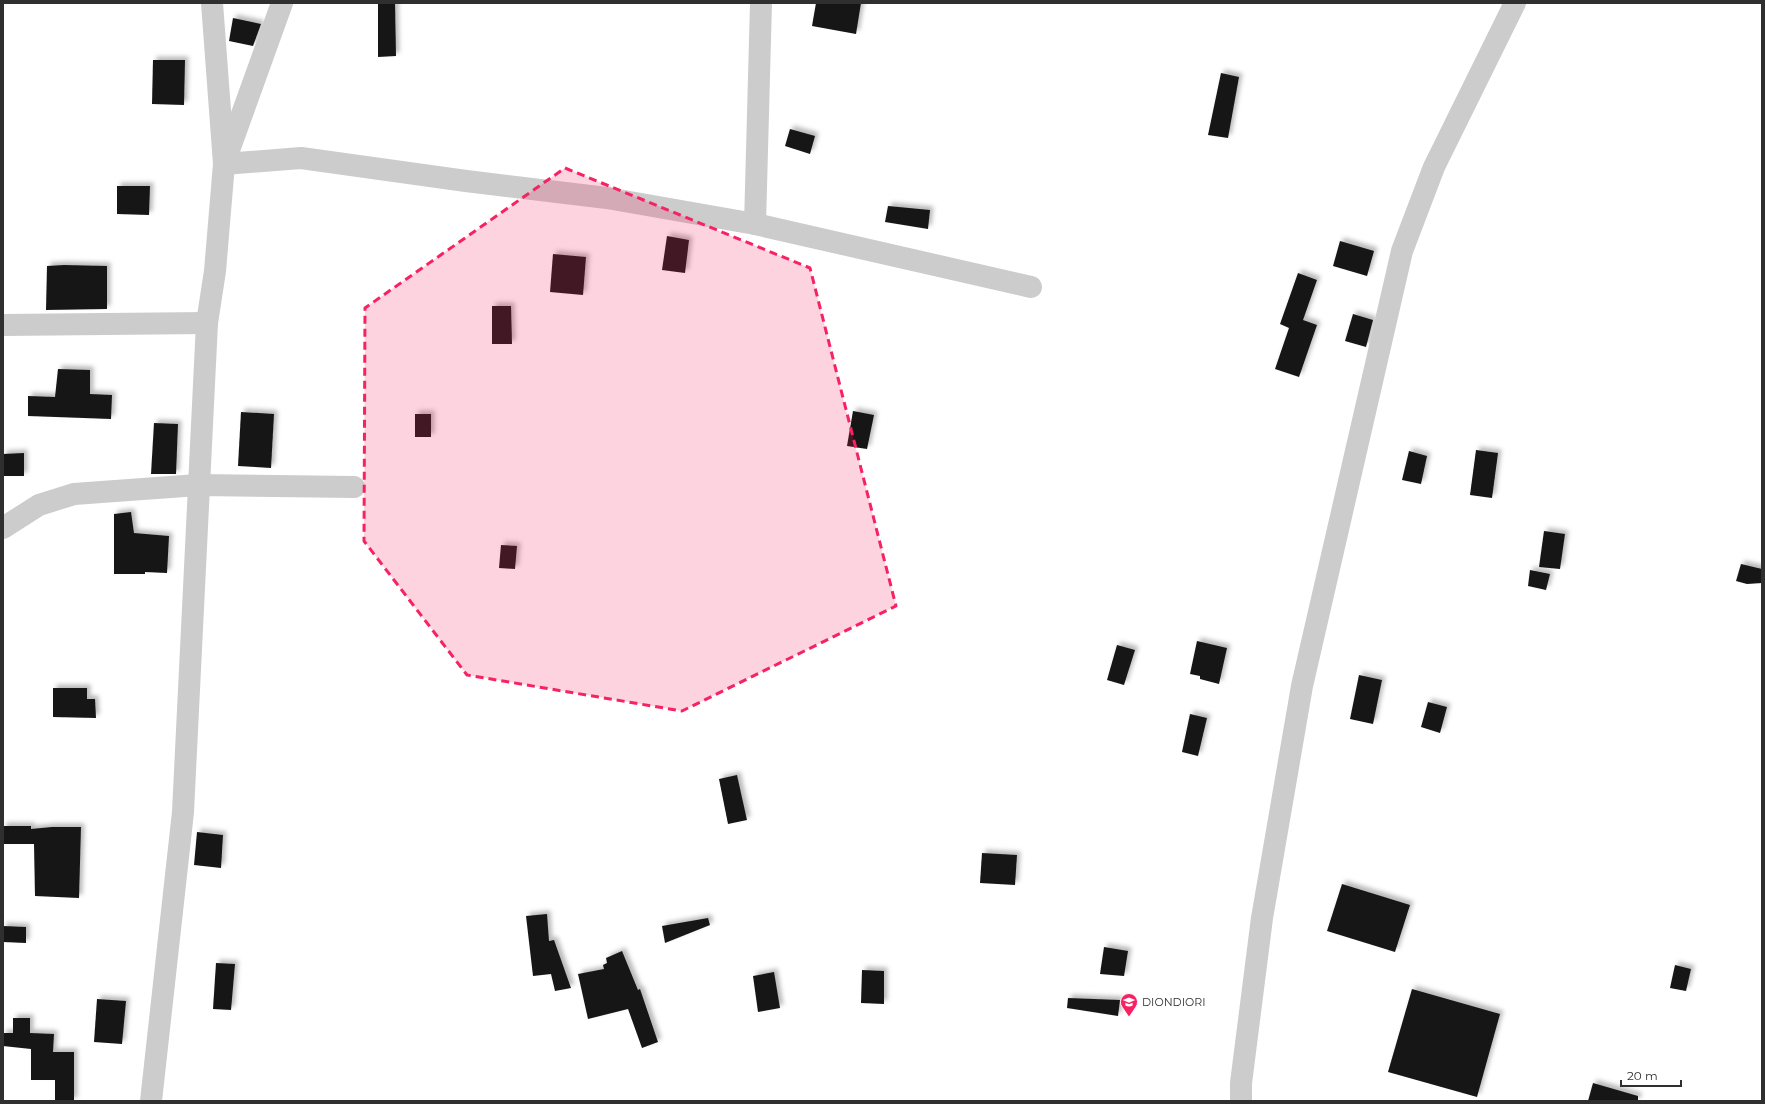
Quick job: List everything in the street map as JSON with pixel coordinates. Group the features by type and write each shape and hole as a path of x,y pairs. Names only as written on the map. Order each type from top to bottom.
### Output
{"street":[{"path":"151,1101 183,812 207,323 215,271 224,164 212,3"},
{"path":"224,164 282,3"},
{"path":"755,224 761,3"},
{"path":"1241,1101 1241,1083 1262,918 1302,686 1402,251 1434,166 1515,3"},
{"path":"224,164 301,158 466,181 607,198 755,224 1031,287"},
{"path":"3,325 207,323"},
{"path":"3,528 39,505 74,494 198,485 354,487"}],"highlighted area":[{"path":"565,168 810,268 896,606 682,711 467,675 364,541 365,308"}],"building":[{"path":"378,3 395,3 396,56 378,57"},
{"path":"816,3 861,3 856,34 812,26"},
{"path":"233,18 261,24 253,46 229,41"},
{"path":"153,60 185,60 184,105 152,104"},
{"path":"1221,73 1239,77 1228,138 1208,135"},
{"path":"790,129 815,136 810,154 785,146"},
{"path":"117,186 150,186 149,215 117,214"},
{"path":"888,206 930,210 928,229 885,222"},
{"path":"667,236 689,240 685,273 662,270"},
{"path":"1340,241 1374,251 1367,276 1333,266"},
{"path":"553,254 586,257 583,295 550,292"},
{"path":"47,266 107,266 107,309 46,310"},
{"path":"1298,273 1317,280 1303,320 1317,325 1299,377 1275,369 1289,328 1280,324"},
{"path":"492,306 511,306 512,344 492,344"},
{"path":"1353,314 1373,320 1366,347 1345,341"},
{"path":"58,369 90,370 90,394 112,395 111,419 28,416 28,396 55,397"},
{"path":"853,411 874,415 867,449 847,446"},
{"path":"241,412 274,414 271,468 238,466"},
{"path":"415,414 431,414 431,437 415,437"},
{"path":"154,423 178,424 176,474 151,474"},
{"path":"1476,450 1498,453 1492,498 1470,495"},
{"path":"1409,451 1427,456 1421,484 1402,480"},
{"path":"24,453 24,476 3,476 3,454"},
{"path":"131,512 134,533 169,536 167,573 145,572 145,574 114,574 114,514"},
{"path":"1544,531 1565,534 1560,569 1539,567"},
{"path":"501,545 517,546 515,569 499,568"},
{"path":"1741,564 1762,569 1762,583 1747,584 1736,581"},
{"path":"1530,570 1550,574 1546,590 1528,586"},
{"path":"1197,641 1227,648 1219,684 1200,679 1200,676 1190,674"},
{"path":"1117,645 1135,650 1124,685 1107,680"},
{"path":"1359,675 1382,680 1373,724 1350,719"},
{"path":"53,688 87,688 87,699 95,699 96,718 53,717"},
{"path":"1428,702 1447,707 1440,733 1421,727"},
{"path":"1190,714 1207,718 1198,756 1182,752"},
{"path":"737,775 747,820 728,824 719,779"},
{"path":"3,826 31,826 31,829 81,827 79,898 35,896 34,844 3,844"},
{"path":"197,832 223,835 221,868 194,865"},
{"path":"982,853 1017,855 1015,885 980,883"},
{"path":"1342,884 1410,905 1395,952 1327,931"},
{"path":"547,914 549,941 554,940 571,988 555,991 551,974 533,976 526,916"},
{"path":"708,918 710,925 665,943 662,926"},
{"path":"3,926 26,927 26,943 3,942"},
{"path":"1104,947 1128,951 1124,976 1100,974"},
{"path":"622,951 638,990 640,989 658,1042 642,1048 628,1009 588,1019 578,974 604,969 603,965 607,963 606,958"},
{"path":"216,963 235,964 231,1010 213,1009"},
{"path":"1675,965 1691,969 1686,991 1670,988"},
{"path":"862,970 884,971 884,1004 861,1003"},
{"path":"774,972 780,1008 758,1012 753,976"},
{"path":"1412,989 1500,1014 1477,1097 1388,1072"},
{"path":"1068,998 1120,1000 1118,1016 1067,1008"},
{"path":"97,999 126,1001 122,1044 94,1042"},
{"path":"13,1018 30,1018 30,1033 54,1034 53,1052 74,1052 74,1101 55,1101 55,1080 31,1080 31,1049 3,1046 3,1033 13,1033"},
{"path":"1593,1083 1638,1096 1638,1101 1588,1101"}],"place":[{"name":"DIONDIORI","path":"1129,1017"}]}
